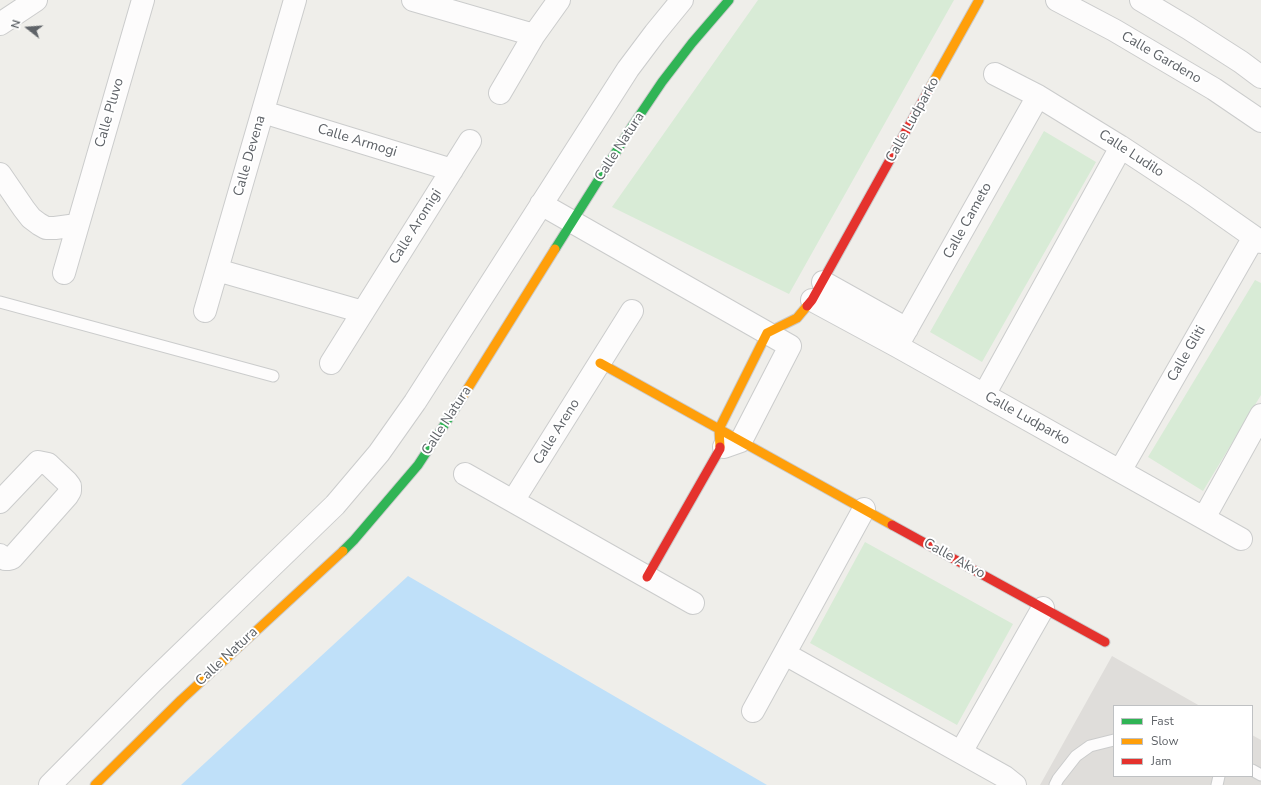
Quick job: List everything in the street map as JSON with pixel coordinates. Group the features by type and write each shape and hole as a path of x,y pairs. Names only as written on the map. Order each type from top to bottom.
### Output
{"street":[{"path":"0,24 36,0"},
{"name":"Calle Pluvo","path":"64,273 143,0"},
{"name":"Calle Devena","path":"205,311 295,0"},
{"path":"413,0 534,35"},
{"path":"500,93 534,35 559,0"},
{"path":"50,785 151,683 335,506 359,478 379,453 415,402 628,69 682,0"},
{"name":"Calle Natura","path":"95,785 181,700 354,540 418,465 436,439 633,125 662,82 692,43 729,0"},
{"name":"Calle Ludparko","path":"776,329 798,318 818,291 980,0"},
{"name":"Calle Gardeno","path":"1057,0 1114,30 1208,85 1261,121"},
{"path":"1141,0 1241,62 1261,77"},
{"name":"Calle Ludilo","path":"994,74 1038,96 1121,147 1194,195 1257,240"},
{"name":"Calle Cameto","path":"902,338 1038,96"},
{"name":"Calle Armogi","path":"263,112 452,170"},
{"name":"Calle Aromigi","path":"331,363 470,141"},
{"path":"984,395 1121,147"},
{"path":"0,174 31,218 39,224 46,228 77,225"},
{"path":"541,204 572,222 776,329 790,346 741,441 719,438 600,363"},
{"name":"Calle Gliti","path":"1120,471 1257,240"},
{"path":"217,270 363,312"},
{"name":"Calle Ludparko","path":"818,291 902,338 984,395 1241,539"},
{"name":"Calle Areno","path":"513,502 632,311"},
{"path":"646,577 776,329"},
{"path":"1204,518 1261,415"},
{"name":"Calle Akvo","path":"741,441 1105,642"},
{"path":"0,502 38,462 48,464 68,482 70,486 70,491 67,496 12,558 5,559 0,554"},
{"path":"465,474 693,603"},
{"path":"753,711 864,509"},
{"path":"961,752 1043,608"},
{"path":"785,654 1005,776 1015,785"}],"lane":[{"path":"0,302 273,376"},
{"path":"1055,785 1076,756 1090,746 1113,740"}],"shaded area":[{"path":"1112,656 1198,705 1113,705 1113,777 1253,777 1253,736 1261,740 1261,785 1040,785"}],"green space":[{"path":"758,0 954,0 789,294 612,207"},
{"path":"1044,131 1096,162 982,362 930,332"},
{"path":"1255,280 1261,283 1261,395 1203,491 1148,457"},
{"path":"865,542 1013,624 957,725 810,643"}],"water":[{"path":"408,576 767,785 181,785"}],"traffic: fast":[{"path":"555,249 633,125 662,82 692,43 729,0"},
{"path":"343,551 418,465 460,401"}],"traffic: slow":[{"path":"931,86 979,0"},
{"path":"460,401 555,249"},
{"path":"720,447 719,429 767,333 797,318 807,306"},
{"path":"600,363 892,525"},
{"path":"95,785 181,700 343,551"}],"traffic: jam":[{"path":"807,306 812,300 931,86"},
{"path":"647,577 720,447"},
{"path":"892,525 1105,642"}]}
